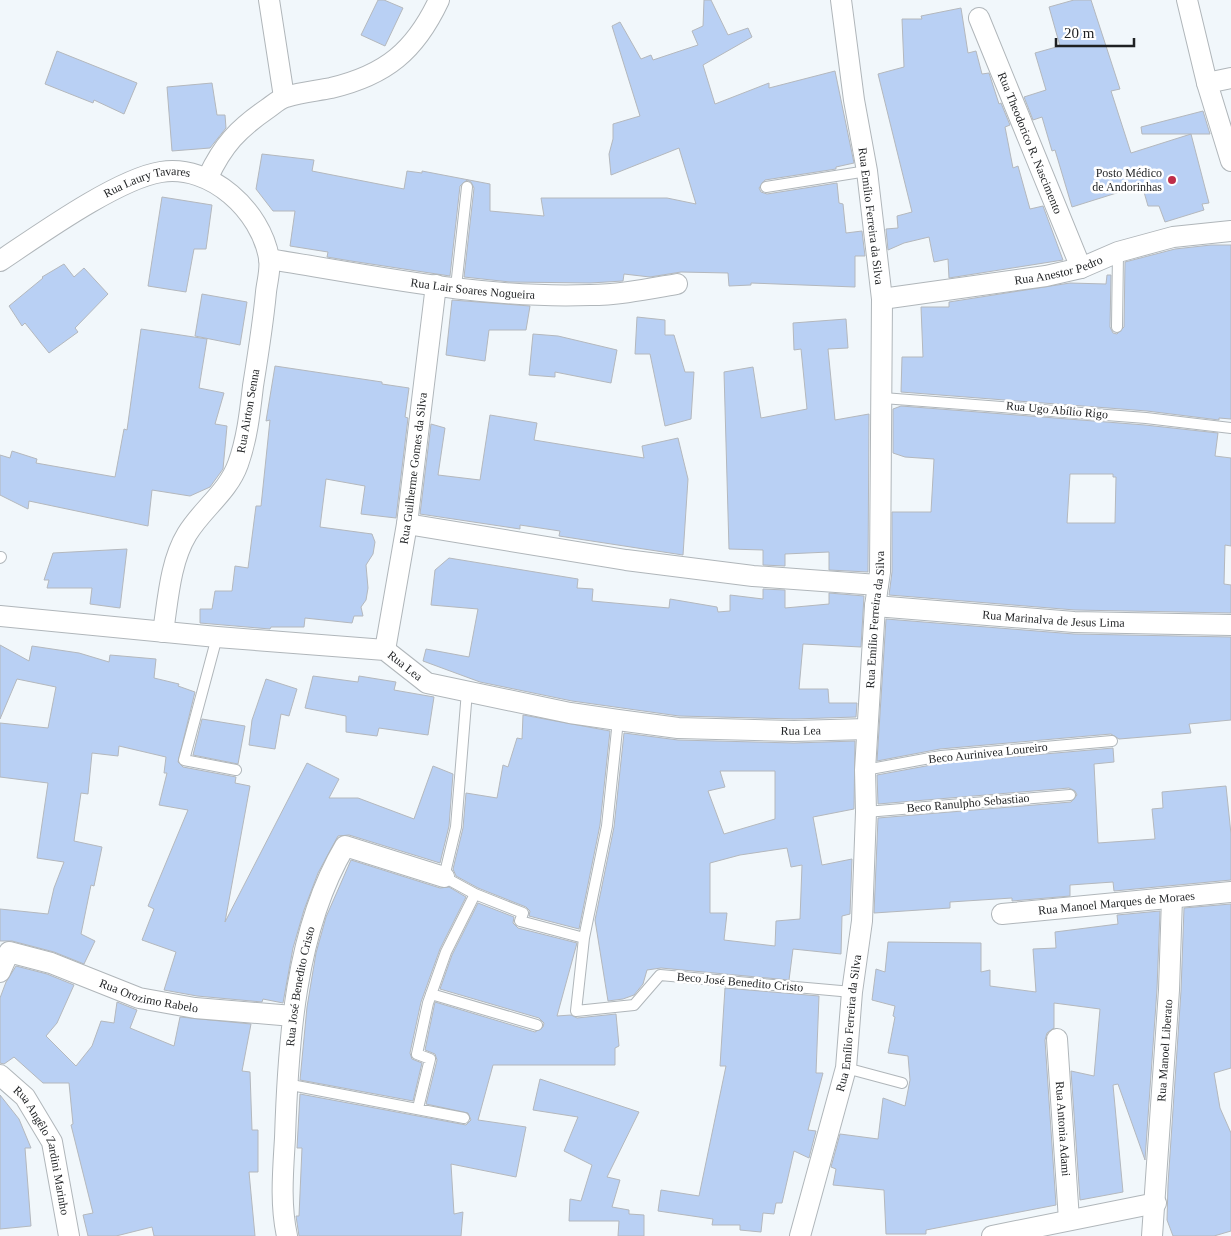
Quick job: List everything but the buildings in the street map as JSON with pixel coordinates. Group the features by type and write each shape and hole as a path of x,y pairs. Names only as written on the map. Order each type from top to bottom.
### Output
{"street":[{"path":"269,0 284,97"},
{"path":"208,177 228,141 247,123 284,97 333,87 376,74 403,55 422,32 439,0"},
{"name":"Rua Emílio Ferreira da Silva","path":"800,1236 846,1068 852,992 862,921 866,812 865,770 878,584 883,398 882,299 867,171 840,0"},
{"path":"1187,0 1207,83 1231,161"},
{"name":"Rua Theodorico R. Nascimento","path":"979,18 1081,268"},
{"path":"1207,83 1231,78"},
{"name":"Rua Laury Tavares","path":"0,261 90,204 135,179 163,172 188,173 208,177 243,207 258,229 269,259"},
{"name":"Rua Anestor Pedro","path":"882,299 1046,276 1081,268 1118,252 1173,237 1231,231"},
{"name":"Rua Lair Soares Nogueira","path":"269,259 446,286 535,296 592,296 677,284"},
{"name":"Rua Airton Senna","path":"163,632 170,586 178,554 187,534 228,487 238,465 245,440 265,308 269,259"},
{"name":"Rua Guilherme Gomes da Silva","path":"385,650 446,286"},
{"path":"407,524 626,560 753,576 878,584"},
{"name":"Rua Marinalva de Jesus Lima","path":"875,606 1074,622 1231,625"},
{"name":"Rua Lea","path":"0,616 217,637 385,650 427,684 570,713 678,728 794,731 867,730"},
{"name":"Rua José Benedito Cristo","path":"287,1236 282,1213 286,1084 293,1016 308,939 331,870 345,846 444,877"},
{"name":"Rua Manoel Marques de Moraes","path":"1002,914 1231,892"},
{"name":"Rua Manoel Liberato","path":"1152,1236 1156,1203 1169,990 1172,898"},
{"name":"Rua Orozimo Rabelo","path":"0,972 9,952 51,963 139,998 195,1008 293,1016"},
{"name":"Rua Antonia Adami","path":"1057,1039 1069,1220"},
{"name":"Rua Angêlo Zardini Marinho","path":"0,1075 25,1097 52,1142 69,1236"},
{"path":"992,1236 1156,1203"}],"lane":[{"path":"766,187 867,171"},
{"path":"446,286 466,187"},
{"path":"1117,327 1118,252"},
{"name":"Rua Ugo Abílio Rigo","path":"883,398 1126,416 1231,428"},
{"path":"217,637 184,760 236,770"},
{"path":"466,691 456,827 444,877 475,894 522,913 520,921 584,938 607,826 618,720"},
{"name":"Beco Aurinivea Loureiro","path":"865,770 940,756 1112,741"},
{"name":"Beco Ranulpho Sebastiao","path":"866,812 1070,795"},
{"path":"418,1108 430,1059 417,1054 431,994 446,952 475,894"},
{"name":"Beco José Benedito Cristo","path":"584,938 576,1011 634,1005 660,975 852,992"},
{"path":"431,994 537,1025"},
{"path":"846,1068 902,1084"},
{"path":"286,1084 464,1118"}],"place":[{"name":"Posto Médico de Andorinhas","path":"1172,180"}]}
